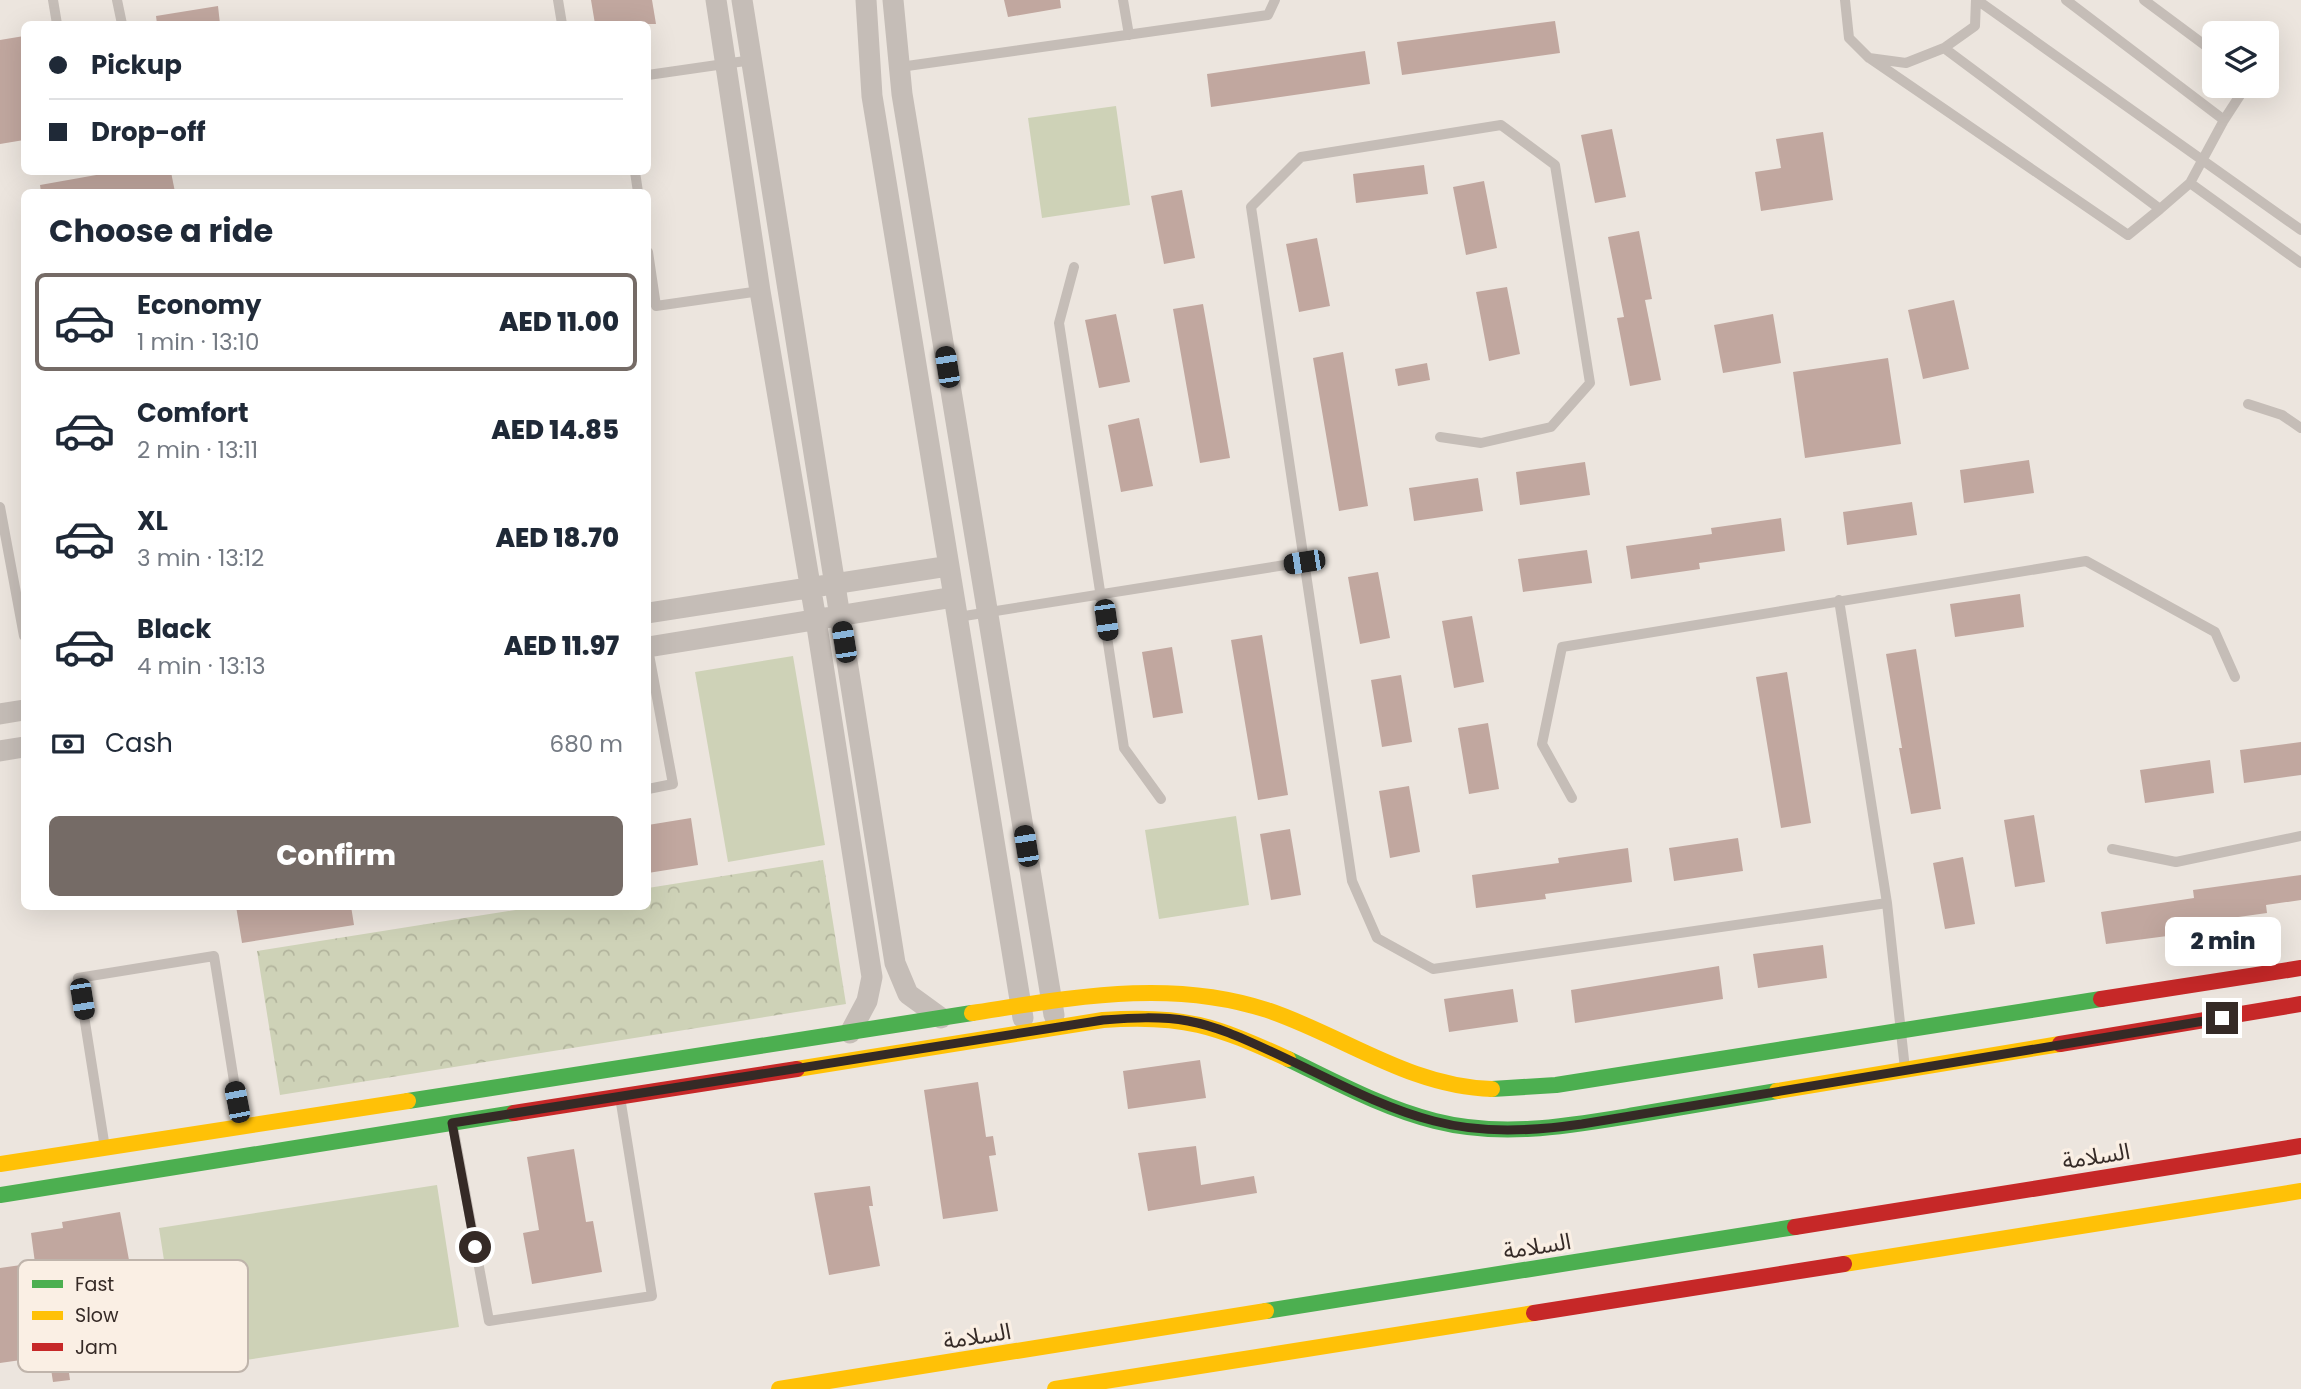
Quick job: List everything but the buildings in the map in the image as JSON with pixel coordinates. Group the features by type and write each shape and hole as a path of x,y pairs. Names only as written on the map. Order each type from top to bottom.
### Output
{"street":[{"path":"716,0 760,291 816,620 872,977 867,1001 850,1032"},
{"path":"742,0 895,963 908,994 941,1018"},
{"path":"866,0 872,96 1026,1032"},
{"path":"893,0 902,94 1056,1027"},
{"path":"651,613 949,566"},
{"path":"651,648 840,615 956,607"},
{"path":"0,714 21,710"},
{"path":"0,751 21,748"},
{"path":"0,1164 1051,1001 1135,992 1182,992 1238,1002 1290,1017 1407,1070 1471,1088 1556,1086 2301,968"},
{"path":"0,1195 1103,1020 1142,1017 1188,1021 1231,1034 1402,1111 1433,1121 1471,1128 1516,1131 1555,1128 2301,1004"},
{"name":"السلامة","path":"779,1389 2301,1146"},
{"path":"1055,1389 2301,1191"}],"lane":[{"path":"53,0 56,21"},
{"path":"117,0 121,21"},
{"path":"558,0 562,21"},
{"path":"1123,0 1129,35"},
{"path":"900,67 1268,15 1275,0"},
{"path":"1845,0 1849,38 1869,58 2128,235 2190,183 2238,98"},
{"path":"1869,58 1906,63 1944,48 1975,26 1977,0"},
{"path":"1977,0 2301,230"},
{"path":"2066,0 2224,120"},
{"path":"2144,0 2202,43"},
{"path":"1944,48 2160,209"},
{"path":"651,75 752,60"},
{"path":"1440,437 1481,443 1551,427 1590,383 1555,164 1501,125 1301,156 1251,207 1352,881 1377,938 1433,970 1887,903"},
{"path":"2190,183 2301,263"},
{"path":"1074,267 1059,323 1124,748 1161,799"},
{"path":"651,272 656,306 760,291"},
{"path":"2248,404 2282,415 2301,428"},
{"path":"0,507 21,620"},
{"path":"1572,798 1542,744 1562,647 2086,561 2215,632 2235,677"},
{"path":"956,607 988,612 1304,562"},
{"path":"1839,600 1887,903 1906,1071"},
{"path":"651,664 673,784 651,788"},
{"path":"2112,849 2176,862 2301,836"},
{"path":"105,1148 79,978 201,958 215,956 242,1126"},
{"path":"452,1123 489,1321 652,1296 620,1097"}],"green space":[{"path":"1116,106 1130,205 1042,218 1028,118"},
{"path":"793,656 825,845 728,862 695,672"},
{"path":"1236,816 1249,905 1159,919 1145,830"},
{"path":"823,860 846,1004 280,1095 257,951 515,910 651,910 651,888"},
{"path":"437,1185 459,1327 248,1360 248,1260 164,1260 159,1228"}],"traffic: fast":[{"path":"1492,1089 1556,1085 2101,999"},
{"path":"408,1101 972,1013"},
{"path":"1288,1059 1360,1094 1416,1116 1485,1129 1560,1126 1777,1091"},
{"path":"0,1195 514,1113"},
{"path":"1266,1311 1795,1227"}],"traffic: slow":[{"path":"972,1013 1120,994 1157,993 1230,1000 1295,1020 1405,1070 1462,1086 1492,1089"},
{"path":"797,1069 1103,1020 1131,1019 1156,1019 1198,1025 1240,1038 1288,1059"},
{"path":"1777,1091 2060,1044"},
{"path":"0,1164 408,1101"},
{"path":"1844,1264 2301,1191"},
{"path":"779,1389 1266,1311"},
{"path":"1055,1389 1534,1313"}],"traffic: jam":[{"path":"2101,999 2301,968"},
{"path":"2060,1044 2301,1004"},
{"path":"514,1113 797,1069"},
{"path":"1795,1227 2301,1146"},
{"path":"1534,1313 1844,1264"}],"route":[{"path":"475,1247 452,1123 1103,1020 1142,1017 1188,1021 1231,1034 1402,1111 1433,1121 1471,1128 1516,1131 1582,1124 2222,1018"}]}
